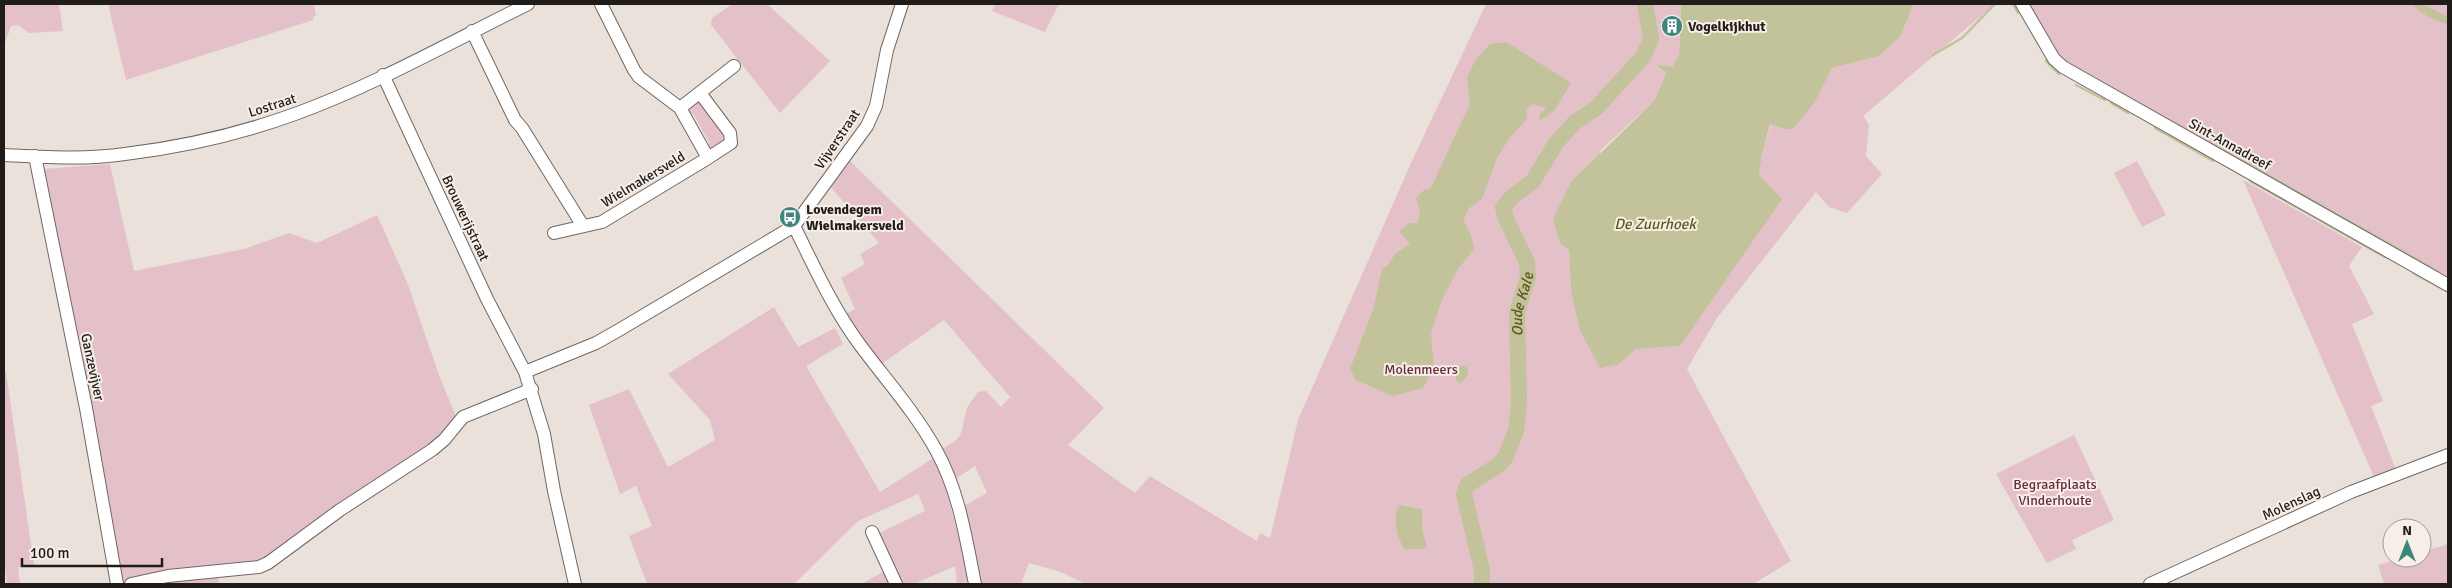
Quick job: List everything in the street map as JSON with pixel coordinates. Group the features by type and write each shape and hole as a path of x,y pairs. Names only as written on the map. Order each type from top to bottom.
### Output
{"street":[{"name":"Lostraat","path":"4,155 124,155 224,136 295,114 383,75 528,4"},
{"name":"Wielmakersveld","path":"554,233 602,222 708,158 680,108 639,76 601,4"},
{"name":"Vijverstraat","path":"794,226 867,126 876,106 887,50 902,4"},
{"name":"Sint-Annadreef","path":"2022,4 2054,59 2063,68 2448,285"},
{"path":"472,31 515,120 522,128 582,226"},
{"path":"680,108 734,66"},
{"name":"Brouwerijstraat","path":"383,75 487,299 525,372 532,390 544,434 556,500 575,584"},
{"path":"700,93 730,133 731,140 731,143 708,158"},
{"name":"Ganzevijver","path":"35,156 86,408 117,584"},
{"path":"525,372 596,343 794,226 836,308 859,344 902,399 936,449 958,504 974,584"},
{"path":"131,584 168,576 250,570 268,563 340,510 432,450 444,440 463,417 532,390"},
{"name":"Molenslag","path":"2150,584 2351,492 2448,455"},
{"path":"872,532 896,584"}],"green space":[{"path":"4,4 59,4 63,31 29,33 18,25 11,26 4,46"},
{"path":"108,4 314,4 316,16 313,17 313,20 126,80"},
{"path":"732,4 767,4 830,61 780,113 711,25 712,18"},
{"path":"995,4 1059,4 1045,32 992,11"},
{"path":"1486,4 1639,4 1641,22 1652,21 1651,4 1681,4 1679,55 1672,67 1657,64 1666,73 1654,101 1601,150 1569,250 1571,290 1619,364 1636,349 1680,346 1759,175 1762,154 1771,123 1784,129 1815,102 1832,68 1879,56 1900,37 1914,4 1995,4 1863,116 1869,125 1866,156 1882,174 1847,213 1829,207 1816,192 1717,318 1687,369 1791,561 1753,584 1085,584 1061,572 1029,563 1021,584 979,584 962,507 987,493 975,466 954,480 942,449 958,438 969,404 978,392 986,391 1001,407 1010,397 944,320 880,365 845,315 855,309 841,278 865,264 860,254 879,243 829,185 848,159 1104,408 1068,445 1135,493 1150,476 1257,541 1260,533 1270,538 1298,420 1411,163","holes":["1512,311 1521,312 1523,393 1519,433 1513,451 1504,465 1469,494 1467,476 1498,461 1504,452 1512,431 1514,407","1401,505 1422,509 1422,529"]},
{"path":"2025,4 2448,4 2448,282 2055,57"},
{"path":"700,101 727,135 728,141 713,150 709,148 709,142 694,115 687,111 687,107"},
{"path":"2137,161 2166,215 2142,227 2114,173"},
{"path":"110,164 134,271 244,249 289,233 317,243 377,215 407,282 439,375 457,419 447,432 258,563 122,583 45,188 44,169"},
{"path":"2243,180 2362,247 2349,266 2374,314 2352,324 2383,401 2371,406 2396,470 2374,477"},
{"path":"774,307 798,347 835,328 843,344 806,366 880,492 935,457 949,500 970,581 957,584 955,566 914,584 901,584 877,534 925,511 918,494 858,521 794,584 647,584 629,536 652,526 636,486 620,494 589,405 629,389 668,467 715,440 710,420 668,374"},
{"path":"4,372 6,372 34,565 18,567 20,584 7,584 4,558"},
{"name":"Begraafplaats Vinderhoute","path":"2074,435 2114,520 2072,540 2076,549 2047,563 1996,474"},
{"path":"2448,544 2448,584 2384,584 2378,565 2382,564 2382,568 2432,568 2432,549"},
{"path":"885,571 891,584 861,584"},
{"path":"218,577 219,584 150,584"}],"water":[{"path":"1639,4 1651,4 1651,39 1641,22"},
{"name":"De Zuurhoek","path":"1681,4 1914,4 1900,37 1879,56 1832,68 1815,102 1793,129 1784,129 1770,124 1759,175 1782,199 1680,346 1636,349 1619,364 1600,368 1580,330 1571,290 1569,250 1560,243 1553,219 1571,182 1654,101 1666,73 1656,64 1672,67 1679,55"},
{"path":"2411,4 2423,4 2448,17 2448,24 2428,17"},
{"name":"Molenmeers","path":"1506,42 1571,83 1554,111 1539,121 1539,115 1546,108 1533,104 1526,110 1527,119 1510,137 1497,158 1482,199 1469,208 1463,219 1471,235 1474,249 1458,269 1441,302 1431,334 1434,368 1423,388 1393,396 1356,380 1350,369 1373,310 1382,269 1387,266 1396,253 1410,244 1399,231 1410,223 1417,223 1420,212 1416,198 1425,189 1430,190 1470,104 1467,77 1476,59 1490,44"},
{"path":"1461,365 1468,368 1468,374 1462,382 1458,383 1454,374"},
{"path":"1400,505 1422,509 1422,529 1427,547 1425,549 1405,549 1402,545 1396,527 1396,514"}],"waterway":[{"name":"Oude Kale","path":"1482,584 1482,570 1464,494 1467,485 1497,466 1505,458 1516,431 1519,402 1517,312 1528,277 1527,262 1506,219 1503,207 1513,196 1533,181 1556,143 1574,123 1596,108 1643,57 1651,39 1645,4"},
{"path":"1933,55 1962,38 1995,4"},
{"path":"2013,4 2018,13"},
{"path":"2046,61 2059,74"},
{"path":"2076,85 2105,100"},
{"path":"2111,103 2128,113"},
{"path":"2155,128 2213,161"},
{"path":"2209,142 2439,272"},
{"path":"2250,181 2385,257"},
{"path":"2413,273 2448,292"}],"place":[{"name":"Vogelkijkhut","path":"1672,26"},
{"name":"Lovendegem Wielmakersveld","path":"790,217"}]}
